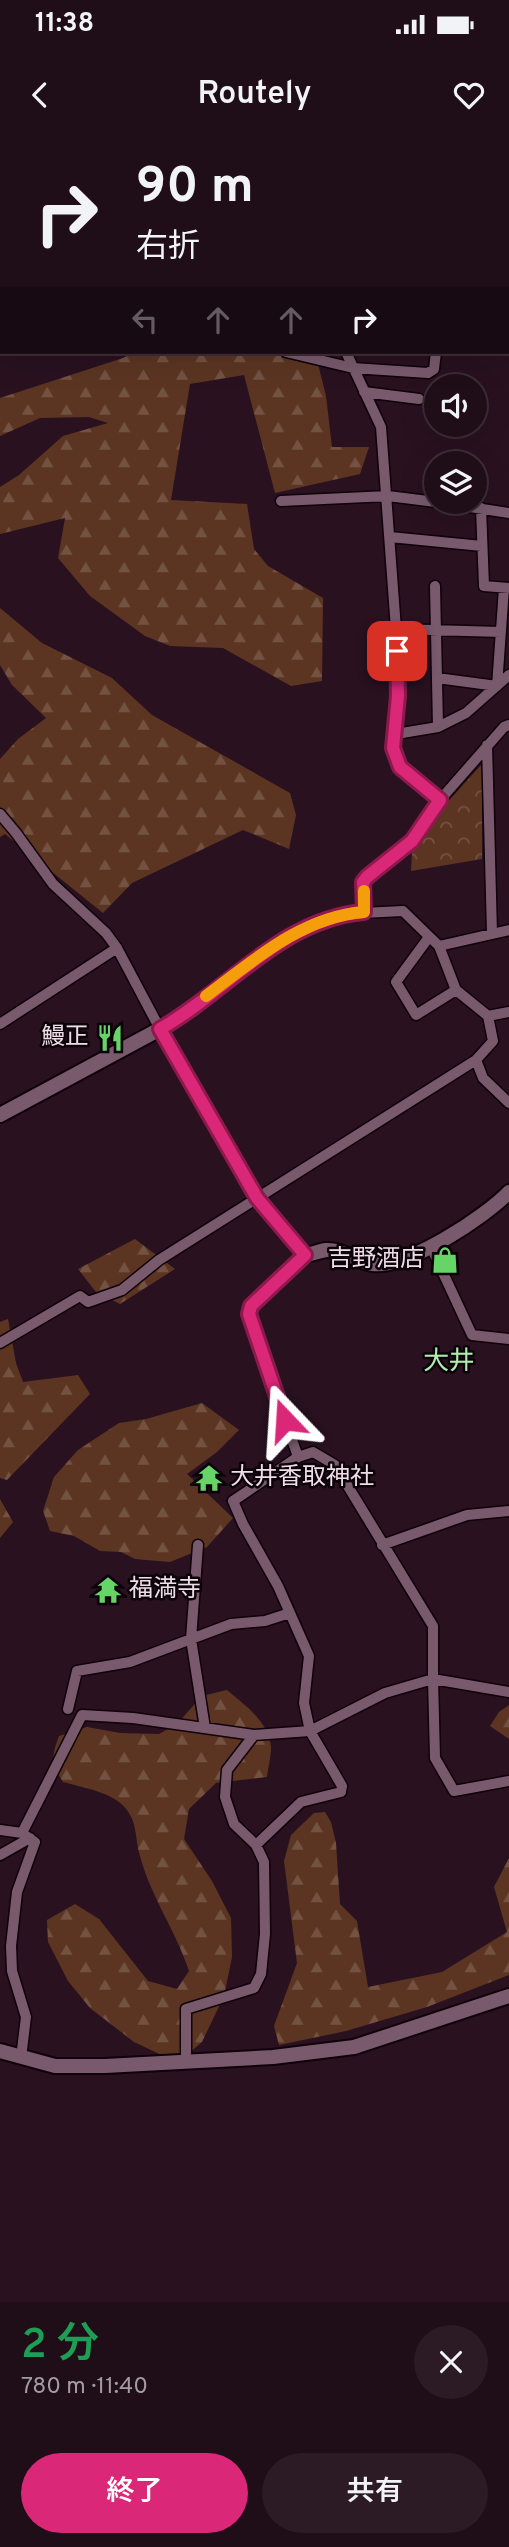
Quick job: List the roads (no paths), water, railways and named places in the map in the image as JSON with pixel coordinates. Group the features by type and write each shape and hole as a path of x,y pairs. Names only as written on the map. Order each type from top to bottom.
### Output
{"street":[{"path":"294,354 353,368 428,373 434,369 436,354"},
{"path":"347,354 380,428 388,496 398,696 393,748 400,767 440,800"},
{"path":"364,392 419,398"},
{"path":"281,501 388,496 424,500"},
{"path":"487,509 509,513"},
{"path":"481,514 484,586 506,588 497,686"},
{"path":"390,537 482,546"},
{"path":"435,586 438,727"},
{"path":"396,629 500,632"},
{"path":"396,734 438,727 466,713 509,675"},
{"path":"437,678 497,686"},
{"path":"364,912 363,882 412,841 440,800 487,745 509,725"},
{"path":"487,745 492,933"},
{"path":"0,814 52,884 106,933 117,948 257,1198 305,1255"},
{"path":"0,1115 160,1029 288,936 341,914 403,912 439,946 456,990 488,1016 493,1041 476,1060 159,1261 122,1290 88,1302 80,1296 0,1343"},
{"path":"439,946 509,930"},
{"path":"429,937 396,982 416,1015 456,990"},
{"path":"0,1024 117,948"},
{"path":"488,1016 509,1012"},
{"path":"476,1060 482,1078 509,1103"},
{"path":"298,1457 249,1314 251,1306 305,1255 328,1250 371,1264 384,1265 431,1247 468,1225 509,1192"},
{"path":"431,1247 472,1335 509,1339"},
{"path":"256,1845 301,1802 341,1792 342,1786 310,1731 304,1703 309,1656 278,1587 233,1501 298,1457 313,1452 335,1465 433,1626 435,1758 454,1791 509,1781"},
{"path":"382,1545 467,1515 509,1511"},
{"path":"198,1545 191,1639 205,1728"},
{"path":"68,1709 77,1671 130,1661 231,1624 265,1621 290,1614"},
{"path":"0,1855 26,1835 82,1715 133,1718 254,1735 310,1731 385,1693 433,1679 509,1692"},
{"path":"186,2062 186,2009 254,1988 261,1974 265,1934 264,1862 256,1845 234,1824 225,1797 227,1770 254,1735"},
{"path":"0,1830 26,1835 35,1842 17,1892 11,1946 12,1971 26,2017 21,2057"},
{"path":"0,2051 55,2066 80,2067 273,2057 354,2047 509,1996"}],"place":[{"name":"鰻正","path":"110,1038"},
{"name":"吉野酒店","path":"445,1260"},
{"name":"大井香取神社","path":"209,1478"},
{"name":"福満寺","path":"108,1590"}],"district":[{"name":"大井","path":"449,1362"}]}
